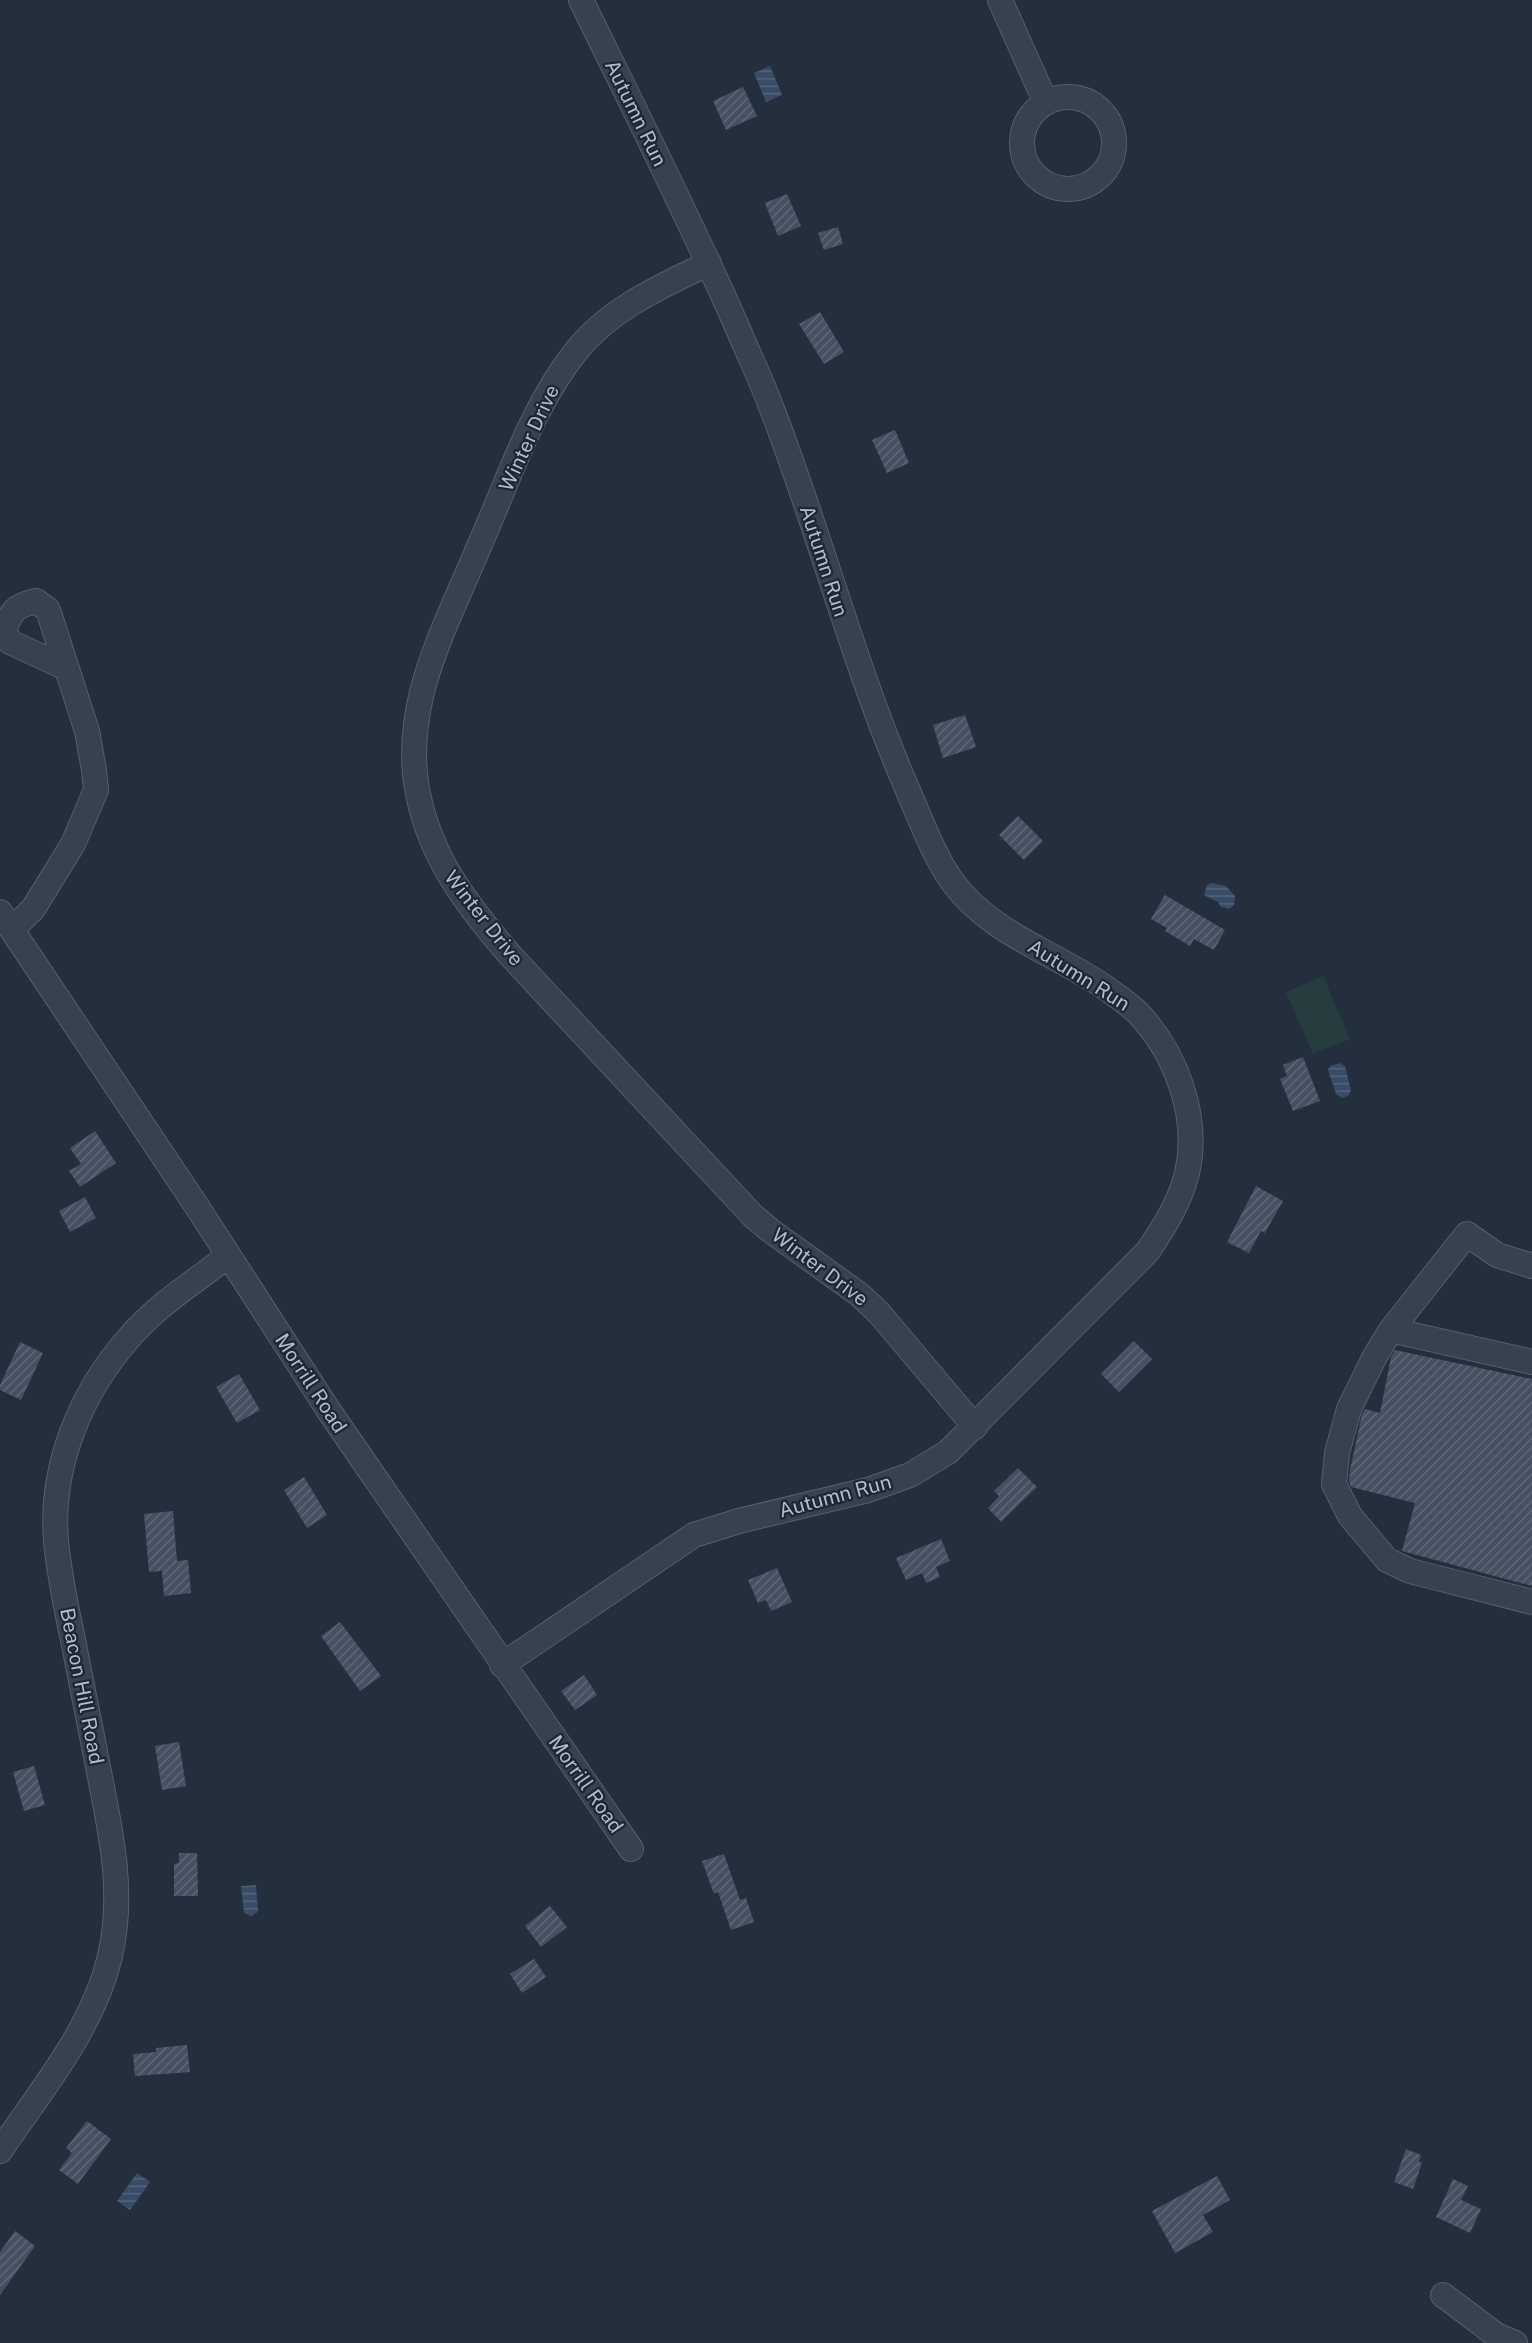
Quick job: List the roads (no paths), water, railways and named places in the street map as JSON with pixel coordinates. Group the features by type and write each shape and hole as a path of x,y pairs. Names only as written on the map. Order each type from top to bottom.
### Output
{"street":[{"name":"Autumn Run","path":"502,1665 694,1535 739,1521 868,1490 910,1475 948,1452 1148,1251 1172,1214 1187,1173 1191,1129 1182,1086 1164,1047 1137,1011 1101,985 986,916 954,884 932,844 896,762 850,638 771,405 709,263 581,0"},
{"path":"1000,0 1046,103"},
{"name":"Winter Drive","path":"709,263 650,292 611,317 578,348 552,385 531,425 435,650 422,692 415,736 415,759 416,781 425,825 443,866 481,921 518,963 746,1209 771,1231 860,1295 879,1313 975,1427"},
{"path":"6,920 33,909 73,844 96,790 87,731 66,668"},
{"name":"Morrill Road","path":"6,920 329,1411 631,1849"},
{"path":"1532,1266 1497,1255 1467,1234 1391,1330 1375,1356 1349,1409 1337,1453 1334,1484 1350,1516 1387,1560 1410,1571 1532,1602"},
{"name":"Beacon Hill Road","path":"0,2151 76,2038 97,1998 110,1956 116,1911 116,1866 111,1833 62,1583 56,1539 57,1495 65,1452 80,1411 101,1372 129,1337 161,1307 228,1256"},
{"path":"1391,1330 1532,1362"},
{"path":"1443,2295 1496,2335 1515,2343"}],"water":[{"path":"770,66 782,95 766,102 754,73"},
{"path":"1212,883 1226,886 1235,896 1234,905 1229,909 1221,907 1218,902 1204,895 1207,885"},
{"path":"1340,1063 1345,1066 1351,1090 1349,1095 1342,1098 1336,1094 1328,1070 1330,1066"},
{"path":"256,1885 258,1912 251,1916 244,1913 241,1886"},
{"path":"137,2173 150,2182 130,2210 117,2201"}]}
